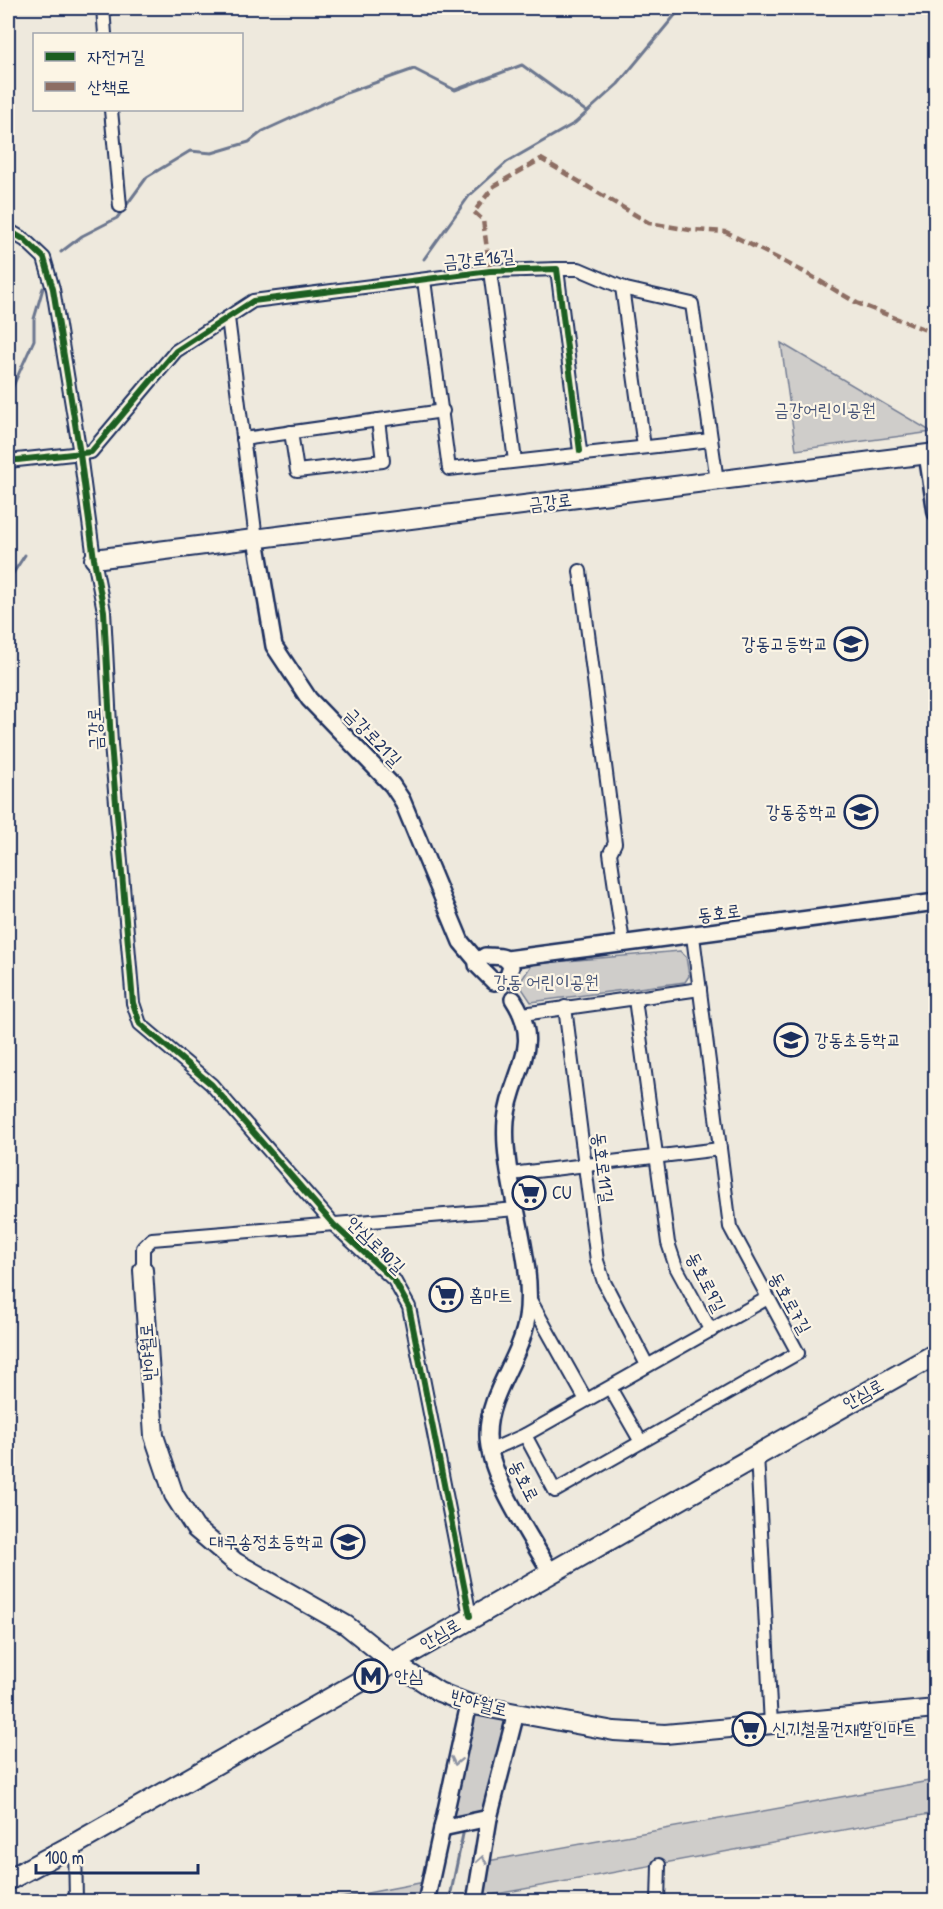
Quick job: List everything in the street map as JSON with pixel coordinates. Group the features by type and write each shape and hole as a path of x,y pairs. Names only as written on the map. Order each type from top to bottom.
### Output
{"main road":[{"name":"금강로","path":"94,559 931,454"},
{"name":"반야월로","path":"142,1270 154,1436 179,1503 195,1528 235,1562 346,1625 392,1662 439,1692 469,1704 516,1713 614,1731 665,1734 936,1709"},
{"name":"안심로","path":"8,1880 936,1353"}],"street":[{"path":"103,8 105,33"},
{"path":"111,111 120,206"},
{"name":"금강로","path":"8,230 25,240 44,258 53,289 80,454 94,559 104,611 111,744 133,1003"},
{"path":"557,269 580,451"},
{"name":"금강로16길","path":"228,318 253,301 490,271 579,269 622,287 692,304 717,481"},
{"name":"금강로16길","path":"490,271 515,461"},
{"name":"금강로16길","path":"424,280 449,469 711,440"},
{"path":"622,287 644,447"},
{"path":"8,461 91,452 176,351 228,318 256,539"},
{"path":"243,439 443,411"},
{"path":"291,432 297,471 383,461 378,420"},
{"path":"931,454 936,513"},
{"name":"금강로21길","path":"256,539 274,646 309,699 392,785 402,800 461,942 477,961 480,970 500,980"},
{"path":"580,571 615,843 610,853 623,943"},
{"name":"동호로","path":"477,961 485,956 498,955 507,959 936,903"},
{"name":"동호로7길","path":"525,1435 555,1491 798,1353 766,1299 729,1227 693,936"},
{"path":"500,980 511,967 507,959"},
{"name":"동호로","path":"500,980 503,996 513,999 522,1014 528,1049 506,1119 511,1174 529,1298 522,1337 492,1409 488,1433 489,1451 495,1470 551,1573"},
{"path":"522,1014 700,989"},
{"name":"동호로9길","path":"489,1451 525,1435 711,1331 676,1267 668,1243 654,1156 635,999"},
{"name":"안심로90길","path":"133,1003 140,1024 211,1084 334,1226 394,1280 409,1307 470,1616"},
{"name":"동호로11길","path":"565,1007 597,1261 614,1301 647,1365"},
{"path":"511,1174 720,1149"},
{"path":"142,1270 143,1248 152,1239 334,1226 517,1209"},
{"name":"동호로","path":"529,1298 586,1401"},
{"path":"711,1331 766,1299"},
{"path":"610,1388 641,1442"},
{"path":"757,1454 771,1725"},
{"path":"426,1902 469,1704"},
{"path":"475,1902 489,1818 516,1713"},
{"path":"442,1828 489,1818"},
{"path":"75,1844 76,1902"},
{"path":"658,1902 659,1864"}],"green space":[{"name":"금강어린이공원","path":"781,343 932,432 796,450"},
{"name":"강동 어린이공원","path":"680,951 686,957 689,976 685,982 531,1002 519,984 532,964"},
{"path":"469,1704 516,1713 489,1818 442,1828"},
{"path":"935,1780 935,1813 475,1898 482,1862"},
{"path":"430,1881 426,1901 326,1901"}],"waterway":[{"path":"424,259 469,196 507,162 575,123 618,84 681,8"},
{"path":"61,252 82,236 117,218 147,177 190,151 212,153 249,142 263,131 346,93 414,69 455,90 522,65 587,112"},
{"path":"8,397 34,340 34,319 43,288"},
{"path":"8,581 25,555"},
{"path":"449,1902 463,1834"}],"marked path":[{"path":"490,271 483,220 474,212 494,186 541,159 649,223 690,230 726,232 806,273 857,303 936,334"}],"cycle path":[{"path":"8,230 25,240 44,258 53,289 80,454 94,559 104,611 111,744 133,1003 140,1024 211,1084 334,1225 394,1280 409,1307 470,1616"},
{"path":"8,461 91,452 176,351 253,301 490,271 557,269 580,451"}],"place":[{"name":"강동고등학교","path":"851,644"},
{"name":"강동중학교","path":"861,812"},
{"name":"강동초등학교","path":"791,1040"},
{"name":"CU","path":"529,1193"},
{"name":"홈마트","path":"446,1295"},
{"name":"대구송정초등학교","path":"348,1542"},
{"name":"안심","path":"371,1676"},
{"name":"신기철물건재할인마트","path":"749,1729"}]}
